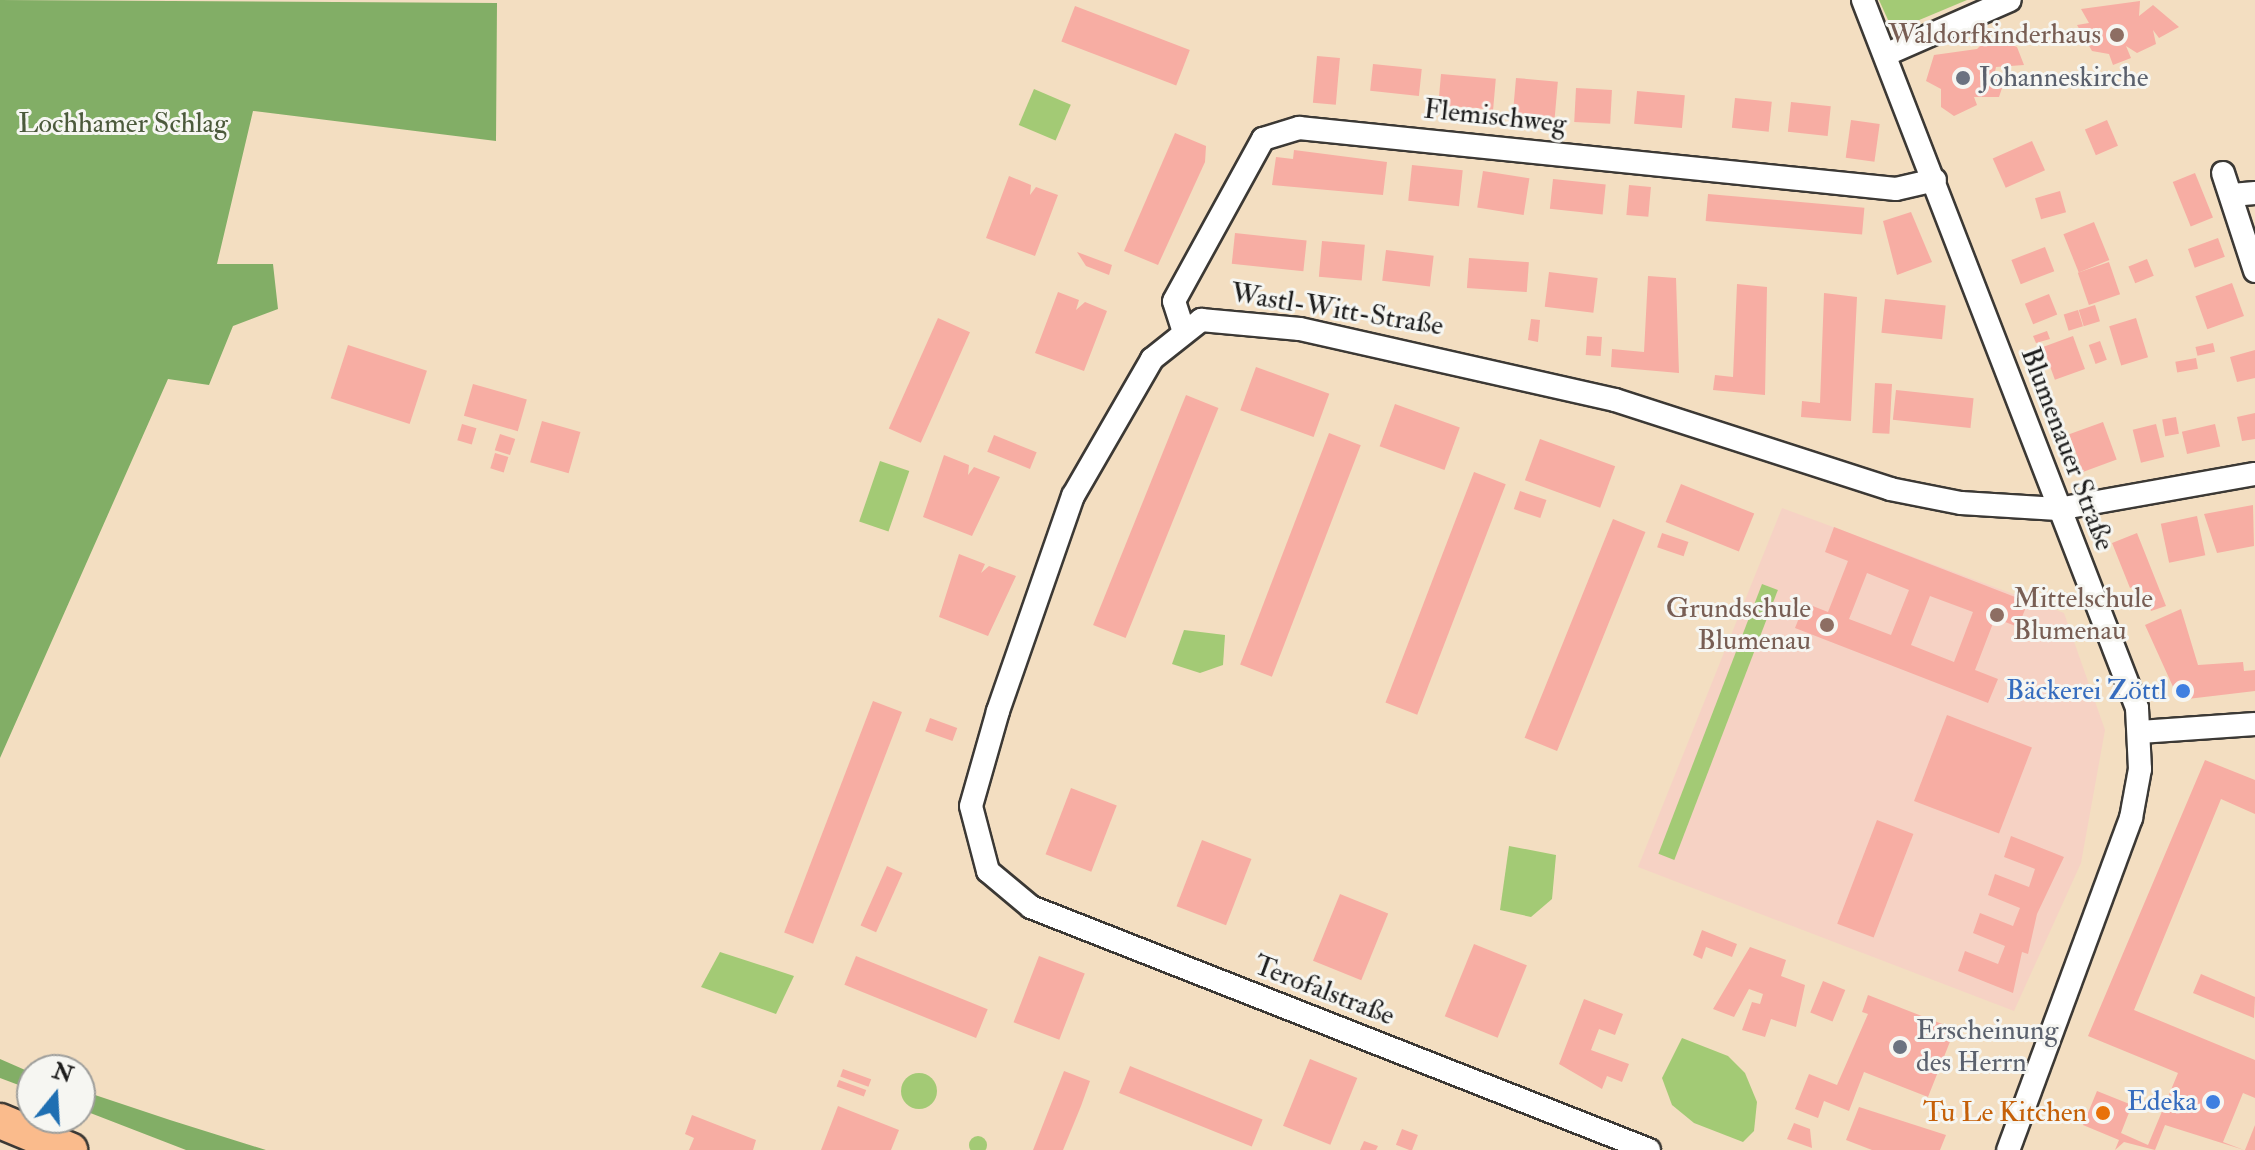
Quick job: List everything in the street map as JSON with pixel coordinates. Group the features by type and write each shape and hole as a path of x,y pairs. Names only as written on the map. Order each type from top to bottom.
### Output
{"highway":[{"path":"0,1121 70,1150"}],"street":[{"name":"Blumenauer Straße","path":"1863,0 1887,54 2058,509 2131,689 2140,732 2131,818 2008,1150"},
{"path":"1887,54 2010,0"},
{"name":"Flemischweg","path":"1183,329 1174,301 1263,139 1299,128 1896,189 1935,180"},
{"path":"2223,173 2244,194 2255,271"},
{"name":"Wastl-Witt-Straße","path":"1183,329 1201,320 1240,319 1433,355 1678,418 1890,489 1958,503 2058,509 2255,474"},
{"name":"Terofalstraße","path":"1183,329 1123,402 1053,543 971,806 988,871 1031,907 1649,1150"},
{"path":"2140,732 2255,724"}],"shaded area":[{"path":"1782,508 2064,613 2105,730 2081,863 2014,1011 1638,867"}],"green space":[{"name":"Lochhamer Schlag","path":"0,0 497,3 496,141 253,111 217,264 273,264 278,309 233,326 209,385 168,379 0,758"},
{"path":"1879,0 1967,0 1893,31"},
{"path":"1034,89 1071,105 1056,141 1019,125"},
{"path":"880,461 909,471 888,532 859,522"},
{"path":"1762,584 1778,590 1674,860 1658,854"},
{"path":"1184,630 1225,635 1223,665 1200,673 1172,664"},
{"path":"1509,846 1556,855 1552,899 1531,917 1500,910"},
{"path":"720,952 794,976 776,1014 701,987"},
{"path":"1682,1038 1728,1056 1745,1073 1757,1102 1754,1131 1743,1142 1694,1123 1672,1105 1662,1078"},
{"path":"0,1059 16,1066 16,1084 0,1078"},
{"path":"919,1073 931,1079 937,1091 931,1103 919,1109 907,1103 901,1091 907,1079"},
{"path":"96,1095 266,1150 186,1150 96,1115"},
{"path":"978,1136 987,1145 978,1154 969,1145"}],"building":[{"name":"Waldorfkinderhaus","path":"2140,1 2139,16 2153,5 2179,27 2159,38 2153,30 2156,44 2137,53 2126,46 2131,58 2113,65 2109,54 2092,51 2077,25 2089,23 2081,9"},
{"path":"1075,6 1190,50 1176,86 1061,41"},
{"name":"Johanneskirche","path":"1989,37 2017,47 2024,65 1996,67 1994,76 2004,82 1999,97 1974,97 1977,105 1954,116 1941,107 1941,89 1926,81 1934,55 1977,49"},
{"path":"1317,56 1340,58 1336,105 1313,103"},
{"path":"1373,64 1422,69 1419,96 1370,91"},
{"path":"1441,74 1496,79 1493,110 1438,105"},
{"path":"1516,78 1558,82 1555,118 1513,114"},
{"path":"1576,88 1612,90 1610,124 1574,122"},
{"path":"1637,91 1685,95 1682,128 1634,124"},
{"path":"1735,98 1772,102 1769,132 1732,128"},
{"path":"1791,102 1831,106 1828,136 1788,132"},
{"path":"1851,120 1880,124 1874,162 1846,158"},
{"path":"2107,120 2118,146 2096,155 2085,129"},
{"path":"1175,133 1206,146 1205,162 1158,265 1124,251"},
{"path":"2032,141 2045,170 2006,188 1993,158"},
{"path":"1294,150 1387,162 1383,195 1272,185 1276,157 1293,159"},
{"path":"1412,165 1463,170 1459,206 1408,201"},
{"path":"1483,171 1529,178 1524,215 1477,208"},
{"path":"2195,173 2213,218 2191,226 2173,182"},
{"path":"1009,176 1031,185 1030,195 1036,187 1058,195 1035,256 986,238"},
{"path":"1553,179 1606,185 1603,214 1550,209"},
{"path":"1629,185 1651,187 1648,217 1626,215"},
{"path":"2060,191 2066,212 2041,219 2035,198"},
{"path":"1708,194 1864,208 1862,235 1706,221"},
{"path":"1911,212 1932,262 1897,275 1883,221"},
{"path":"2094,222 2109,260 2079,272 2063,234"},
{"path":"1235,233 1307,241 1303,271 1232,264"},
{"path":"2218,238 2225,257 2195,268 2188,249"},
{"path":"1322,241 1365,245 1362,281 1319,277"},
{"path":"2045,247 2054,271 2021,284 2011,260"},
{"path":"1386,250 1434,256 1430,287 1382,281"},
{"path":"1077,252 1112,265 1109,275 1086,266"},
{"path":"1469,258 1529,262 1527,292 1467,288"},
{"path":"2147,259 2154,276 2135,283 2128,266"},
{"path":"2109,262 2120,294 2089,305 2078,273"},
{"path":"1549,272 1598,278 1593,313 1545,307"},
{"path":"1648,276 1676,278 1679,373 1611,367 1612,349 1644,352"},
{"path":"2232,283 2244,316 2207,329 2195,296"},
{"path":"1737,284 1767,287 1765,395 1713,390 1715,375 1733,377"},
{"path":"1058,292 1079,300 1076,310 1085,302 1107,311 1084,371 1035,353"},
{"path":"1824,293 1857,297 1851,421 1801,417 1802,401 1820,403"},
{"path":"2049,294 2057,314 2033,324 2025,304"},
{"path":"1885,299 1946,305 1942,339 1881,333"},
{"path":"2095,305 2100,321 2084,326 2079,310"},
{"path":"2078,310 2083,326 2069,331 2064,314"},
{"path":"938,318 970,332 921,443 889,429"},
{"path":"2136,318 2148,357 2121,365 2109,326"},
{"path":"1531,319 1540,320 1538,342 1528,340"},
{"path":"2047,331 2050,339 2036,343 2033,336"},
{"path":"1587,336 1602,337 1601,356 1586,355"},
{"path":"2073,336 2085,369 2055,380 2043,347"},
{"path":"2100,341 2107,360 2096,364 2089,345"},
{"path":"2213,343 2215,352 2197,356 2195,347"},
{"path":"348,345 427,371 410,424 331,398"},
{"path":"2255,350 2255,378 2237,382 2230,357"},
{"path":"2196,358 2198,369 2177,372 2175,362"},
{"path":"1256,367 1329,394 1314,437 1240,410"},
{"path":"1875,383 1892,384 1889,434 1872,433"},
{"path":"473,384 527,399 518,431 464,416"},
{"path":"1896,390 1974,398 1970,428 1893,420"},
{"path":"1186,395 1218,408 1126,638 1093,625"},
{"path":"1395,404 1460,428 1444,470 1380,446"},
{"path":"2255,413 2255,439 2242,441 2237,417"},
{"path":"2176,417 2179,434 2165,436 2162,419"},
{"path":"542,421 580,432 569,473 530,462"},
{"path":"2103,422 2117,460 2083,472 2069,434"},
{"path":"462,424 476,428 472,444 457,440"},
{"path":"2156,424 2164,457 2141,463 2133,430"},
{"path":"2215,424 2220,446 2187,454 2182,432"},
{"path":"1329,433 1361,445 1272,677 1240,665"},
{"path":"500,434 515,439 510,455 495,450"},
{"path":"994,435 1037,452 1030,469 987,452"},
{"path":"1540,439 1615,466 1600,508 1525,480"},
{"path":"495,453 508,457 504,472 490,468"},
{"path":"944,455 969,465 968,475 974,467 1000,477 972,536 923,517"},
{"path":"1474,472 1506,484 1417,715 1385,703"},
{"path":"1681,484 1754,514 1739,552 1666,522"},
{"path":"1520,491 1546,500 1540,518 1514,509"},
{"path":"2253,505 2254,546 2217,553 2204,514"},
{"path":"2197,516 2205,555 2169,563 2161,524"},
{"path":"1613,519 1645,532 1557,751 1525,738"},
{"name":"Mittelschule Blumenau","path":"1834,527 2028,602 2018,627 1995,618 1975,670 1998,679 1988,703 1795,628 1805,603 1828,612 1848,561 1825,552","holes":["1867,573 1909,590 1891,635 1849,619","1930,596 1973,612 1954,662 1911,645"]},
{"path":"1662,533 1688,542 1684,556 1657,547"},
{"path":"2137,533 2166,606 2151,611 2140,584 2130,588 2112,543"},
{"path":"959,554 985,564 981,573 989,566 1016,576 988,636 939,617"},
{"path":"2181,609 2198,665 2243,662 2244,671 2255,670 2255,691 2179,700 2145,625"},
{"path":"873,701 902,712 813,944 784,933"},
{"path":"1947,715 2032,748 1999,834 1914,801"},
{"path":"930,718 957,728 952,741 925,731"},
{"path":"2205,760 2255,780 2255,814 2221,799 2134,1010 2255,1060 2255,1098 2243,1093 2223,1142 2244,1150 2165,1125 2155,1150 2124,1142 2115,1150 2119,1140 2083,1125 2097,1091 2132,1105 2121,1133 2148,1145 2178,1073 2088,1036"},
{"path":"1071,788 1117,806 1091,872 1046,854"},
{"path":"1877,820 1913,834 1874,938 1837,924"},
{"path":"2011,836 2064,857 2037,914 2028,954 2022,952 2013,993 1958,971 1965,951 1998,964 2005,946 1973,933 1980,913 2013,926 2020,908 1988,895 1995,874 2029,887 2035,869 2004,857"},
{"path":"1202,840 1251,859 1226,925 1177,906"},
{"path":"887,866 903,873 876,932 861,925"},
{"path":"1340,894 1388,913 1361,980 1313,961"},
{"path":"1702,930 1737,944 1732,957 1706,947 1702,959 1693,955"},
{"path":"1474,944 1527,965 1498,1038 1445,1016"},
{"path":"1750,947 1786,960 1781,976 1805,985 1796,1027 1771,1019 1765,1037 1742,1030 1752,1002 1760,1004 1763,994 1749,989 1734,1017 1713,1009"},
{"path":"856,956 988,1009 976,1038 844,985"},
{"path":"1039,956 1085,974 1059,1040 1014,1022"},
{"path":"2201,974 2255,997 2254,1018 2193,993"},
{"path":"1823,981 1845,990 1833,1022 1810,1013"},
{"name":"Erscheinung des Herrn","path":"1868,995 1955,1029 1928,1097 1864,1072 1849,1111 1824,1101 1818,1118 1795,1109 1809,1074 1837,1085 1868,1014 1862,1012"},
{"path":"1584,999 1623,1014 1615,1035 1599,1029 1591,1050 1629,1064 1622,1082 1607,1076 1602,1089 1559,1064"},
{"path":"1310,1059 1357,1078 1330,1145 1283,1126"},
{"path":"1130,1066 1263,1120 1252,1146 1119,1093"},
{"path":"843,1069 871,1079 868,1087 840,1077"},
{"path":"1064,1071 1090,1081 1081,1106 1063,1150 1033,1150"},
{"path":"839,1080 866,1090 864,1096 837,1087"},
{"path":"838,1106 899,1130 891,1150 821,1150"},
{"path":"1859,1107 1946,1135 1940,1150 1872,1150 1846,1140"},
{"path":"692,1115 756,1140 753,1150 689,1150 694,1138 685,1134"},
{"path":"1794,1123 1810,1129 1812,1148 1787,1139"},
{"path":"2255,1125 2255,1150 2245,1150"},
{"path":"1402,1129 1418,1135 1412,1150 1396,1145"},
{"path":"1364,1141 1378,1146 1376,1150 1360,1150"}],"place":[{"name":"Waldorfkinderhaus","path":"2117,35"},
{"name":"Johanneskirche","path":"1963,78"},
{"name":"Mittelschule Blumenau","path":"1997,615"},
{"name":"Grundschule Blumenau","path":"1827,625"},
{"name":"Bäckerei Zöttl","path":"2183,691"},
{"name":"Erscheinung des Herrn","path":"1900,1047"},
{"name":"Edeka","path":"2213,1102"},
{"name":"Tu Le Kitchen","path":"2103,1113"}]}
